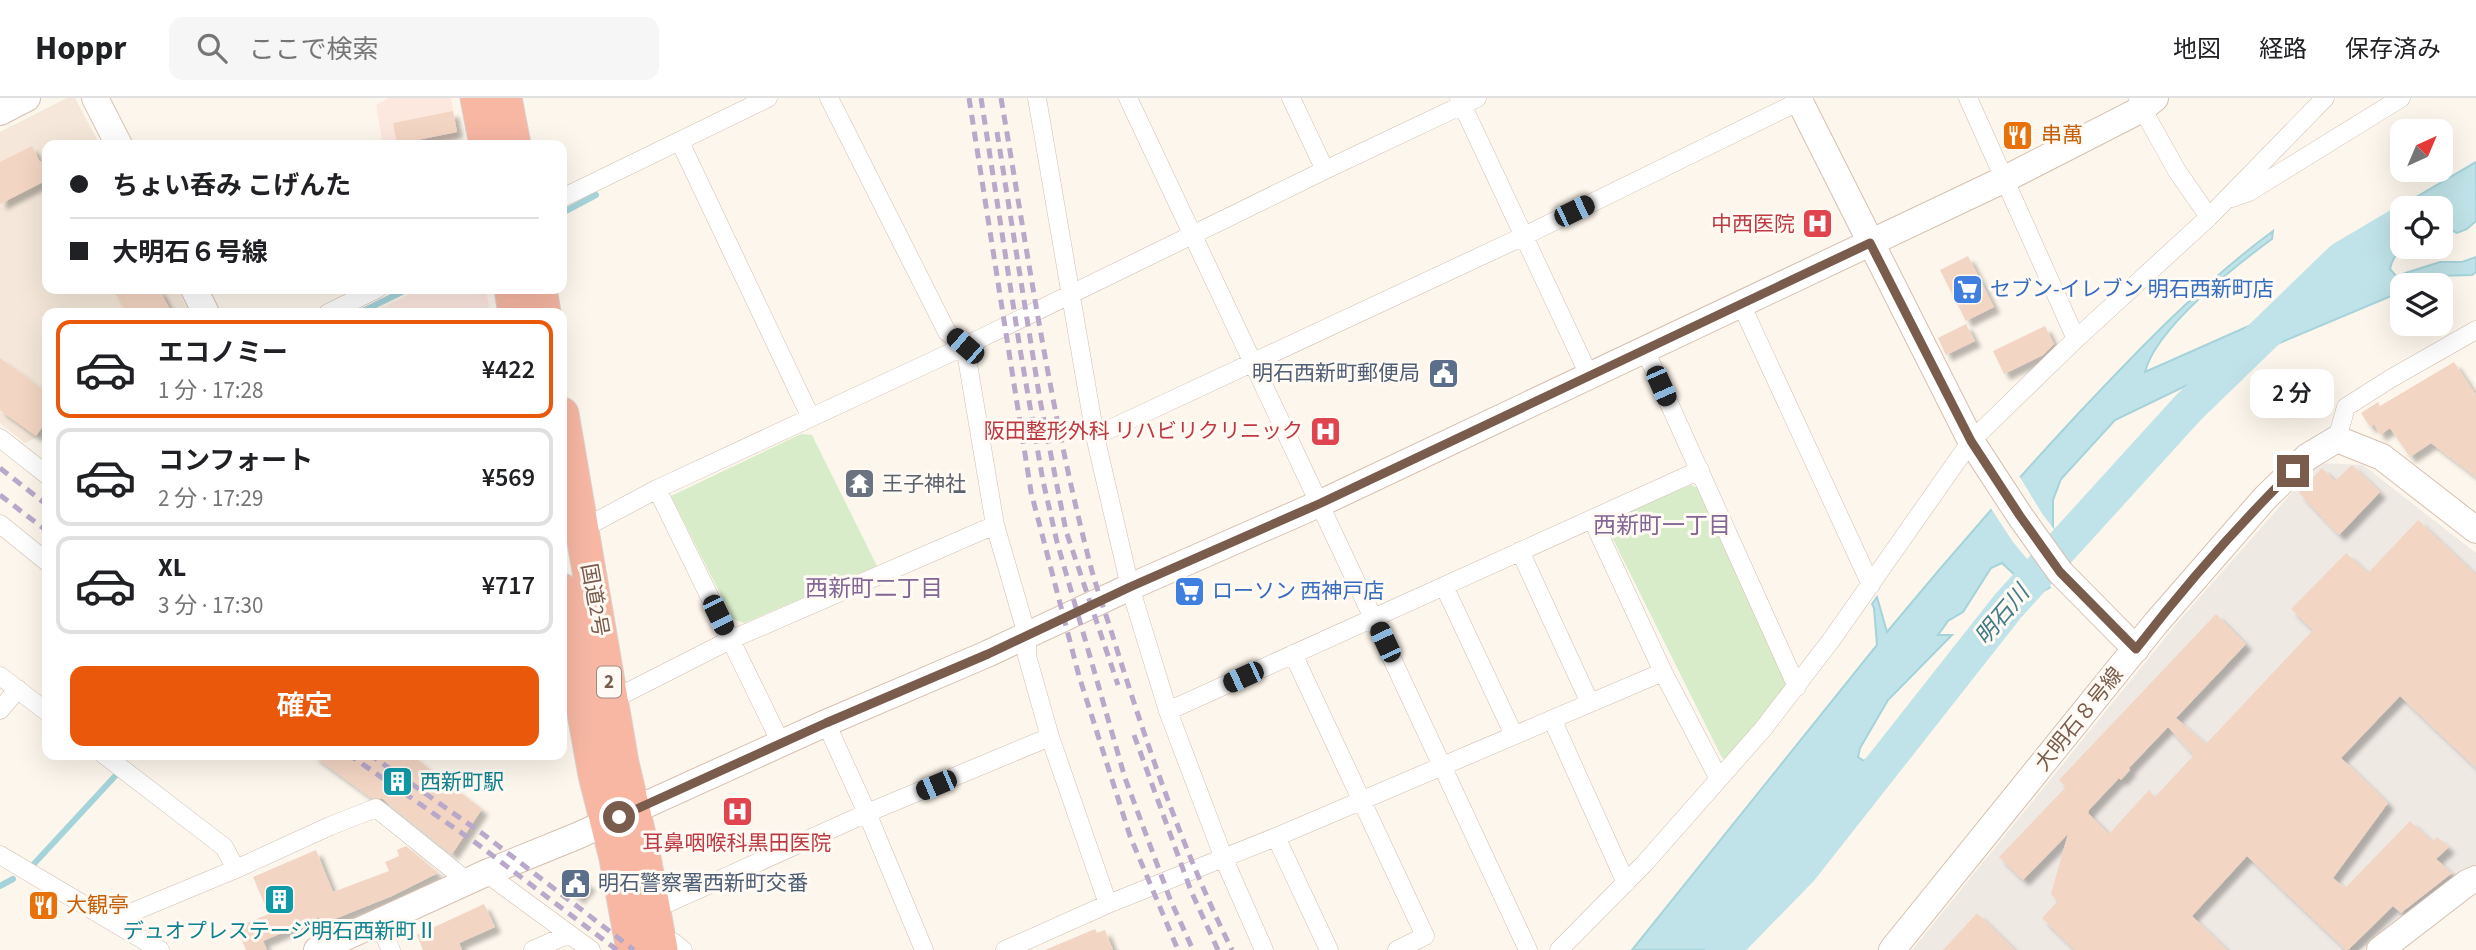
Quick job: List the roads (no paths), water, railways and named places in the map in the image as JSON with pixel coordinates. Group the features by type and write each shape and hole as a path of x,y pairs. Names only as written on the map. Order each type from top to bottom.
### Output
{"highway":[{"path":"477,98 485,140"},
{"path":"505,98 513,140"},
{"name":"国道2号","path":"567,443 582,529 588,706"},
{"name":"国道2号","path":"567,612 588,706 619,817 616,858 659,948"},
{"name":"国道2号","path":"619,817 642,847 659,948"}],"street":[{"path":"0,112 27,98"},
{"path":"95,98 116,140"},
{"path":"567,196 768,98"},
{"path":"829,98 947,332 965,346 995,525 1027,635 1027,656 1051,737 1108,904"},
{"path":"1037,98 1095,436 1130,587 1168,711 1224,859 1264,950"},
{"path":"1128,98 1252,364 1321,503 1528,950"},
{"path":"1292,98 1325,170"},
{"path":"1968,98 2076,339"},
{"path":"1559,950 1626,883 1797,687 1871,585 1976,449 2076,339 2209,217 2325,98"},
{"path":"2224,201 2249,192 2401,98"},
{"path":"1095,436 1524,236 1799,99"},
{"name":"大明石８号線","path":"1799,99 1976,449 2060,572 2129,642 1892,950"},
{"path":"582,529 657,489 965,346 1466,100 1524,236 1589,375"},
{"path":"317,950 476,877 988,654 1130,587 1321,503 2005,179 2145,102 2177,171 2209,217"},
{"path":"680,142 810,416"},
{"path":"338,308 367,294"},
{"path":"1741,304 1871,585"},
{"path":"2129,642 2156,623 2265,498 2307,457 2337,439 2346,407 2476,330"},
{"path":"1645,350 1797,687"},
{"path":"0,438 42,471"},
{"path":"2337,439 2382,457 2476,530"},
{"path":"1168,711 1700,470"},
{"path":"657,489 781,743"},
{"path":"1592,519 1718,779"},
{"path":"0,524 42,558"},
{"path":"588,706 730,640 995,525"},
{"path":"1520,551 1590,703"},
{"path":"1444,586 1514,735"},
{"path":"1293,654 1425,936 1397,950"},
{"path":"1005,950 1108,904 1224,859 1664,672"},
{"path":"0,676 42,708"},
{"path":"0,710 18,689"},
{"path":"1552,719 1626,883"},
{"path":"826,723 924,950"},
{"path":"653,906 668,903 867,813 1051,737"},
{"path":"111,760 224,847 236,869"},
{"path":"111,921 376,808 476,877 591,950"},
{"path":"1276,837 1329,950"},
{"path":"0,855 160,950"},
{"path":"2380,950 2467,883 2476,879"},
{"path":"378,923 391,950"},
{"path":"533,950 569,934"}],"water":[{"path":"2476,162 2476,221 2457,233 2453,231 2453,196 2418,196 2442,182 2454,182 2454,175"},
{"path":"2390,215 2390,259 2394,259 2390,269 2393,273 2390,273 2390,296 2239,360 2115,420 2061,479 2053,500 2053,527 2065,557 2064,580 2036,595 2002,563 1991,568 1963,612 1948,621 1938,635 1952,635 1888,700 1860,748 1858,757 1864,761 1913,721 1949,702 1951,704 1885,771 1864,786 1850,831 1836,839 1819,841 1743,950 1632,950 1877,645 1872,604 1877,597 1887,632 2052,442 2123,367 2195,296 2273,231 2272,239 2218,281 2180,318 2164,336 2145,372 2251,325 2298,311 2305,296"},
{"path":"2476,257 2476,272 2472,275 2405,273 2440,262 2462,262"}],"waterway":[{"path":"567,210 596,195"},
{"name":"明石川","path":"1722,950 1801,869 2008,606 2188,408 2342,259 2390,231"},
{"path":"369,308 398,294"},
{"path":"32,866 117,774"},
{"path":"0,886 13,879"}],"railway":[{"path":"969,98 1031,492 1079,676 1130,836 1178,950"},
{"path":"981,98 1020,349 1043,481 1057,542 1125,778 1170,899 1193,950"},
{"path":"1001,98 1050,383 1090,565 1169,804 1232,950"},
{"path":"997,132 1040,400 1066,531 1118,685"},
{"path":"0,468 42,501"},
{"path":"0,495 42,527"},
{"path":"1134,735 1191,891 1218,950"},
{"path":"357,760 476,843 617,950"},
{"path":"378,760 483,834 634,950"}],"place":[{"name":"串萬","path":"2018,135"},
{"name":"中西医院","path":"1818,224"},
{"name":"セブン-イレブン 明石西新町店","path":"1967,289"},
{"name":"明石西新町郵便局","path":"1443,373"},
{"name":"阪田整形外科 リハビリクリニック","path":"1326,431"},
{"name":"王子神社","path":"859,484"},
{"name":"ローソン 西神戸店","path":"1189,591"},
{"name":"西新町駅","path":"397,782"},
{"name":"耳鼻咽喉科黒田医院","path":"737,811"},
{"name":"明石警察署西新町交番","path":"575,883"},
{"name":"デュオプレステージ明石西新町Ⅱ","path":"280,899"},
{"name":"大観亭","path":"43,905"}],"district":[{"name":"西新町一丁目","path":"1662,525"},
{"name":"西新町二丁目","path":"874,588"}]}
